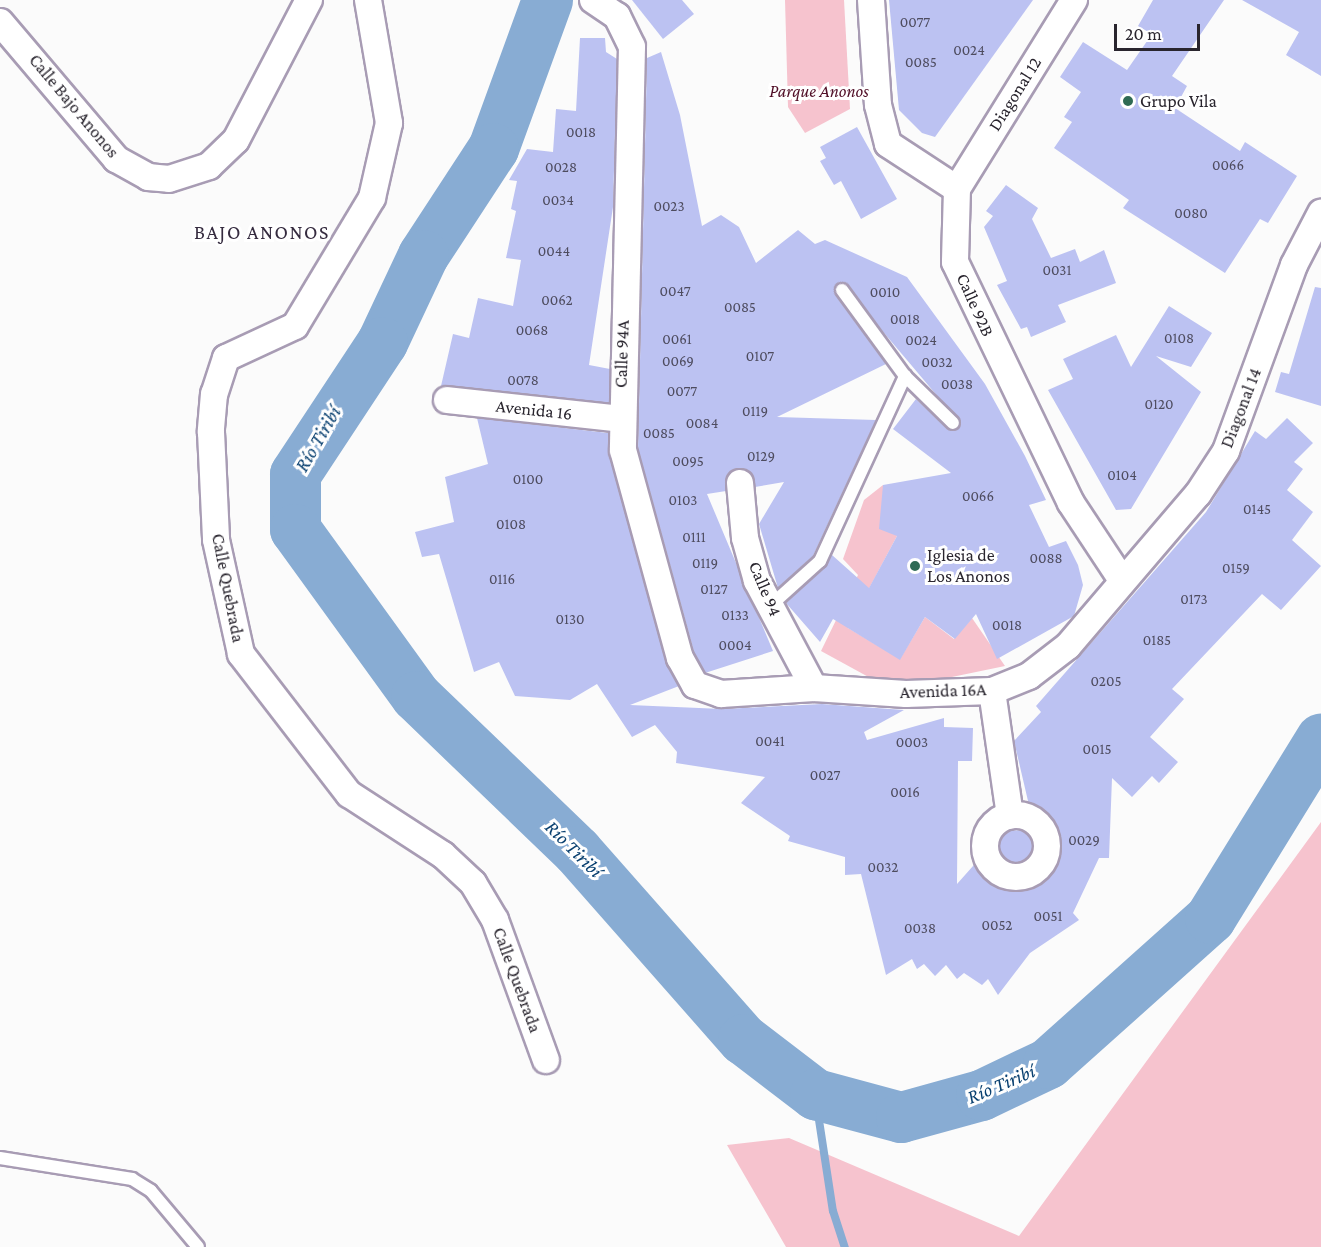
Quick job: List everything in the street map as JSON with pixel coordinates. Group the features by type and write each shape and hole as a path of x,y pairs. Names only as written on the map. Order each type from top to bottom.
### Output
{"street":[{"name":"Calle Bajo Anonos","path":"0,22 116,159 148,177 169,179 209,166 236,140 309,0"},
{"name":"Calle Quebrada","path":"368,0 389,123 372,198 296,326 226,358 214,394 211,432 216,540 241,654 349,794 443,855 473,883 495,920 546,1060"},
{"name":"Calle 94A","path":"592,0 617,16 632,46 621,419 636,510 680,658 695,685 721,694"},
{"path":"871,0 878,105 888,144 957,189"},
{"name":"Diagonal 12","path":"957,189 1069,3"},
{"name":"Calle 92B","path":"957,189 953,227 963,286 1071,503 1122,580"},
{"name":"Diagonal 14","path":"1122,580 1198,495 1226,451 1294,265 1321,213"},
{"name":"Avenida 16","path":"447,400 621,419"},
{"name":"Calle 94","path":"740,483 745,538 770,606 814,688"},
{"name":"Avenida 16A","path":"721,694 814,688 906,694 992,691 1029,676 1068,646 1122,580"},
{"path":"992,691 1010,816"}],"lane":[{"path":"842,290 905,376 953,423"},
{"path":"770,606 820,561 905,376"},
{"path":"0,1158 132,1179 151,1191 198,1247"}],"green space":[{"name":"Parque Anonos","path":"785,0 844,0 850,109 805,133 788,107"},
{"path":"883,485 897,536 848,628 900,659 925,617 954,639 972,618 1005,666 923,683 874,680 821,651 858,575 843,559 864,500"},
{"path":"1321,822 1321,1247 786,1247 727,1145 789,1138 1019,1236"}],"building":[{"path":"632,0 682,0 694,14 663,39"},
{"path":"889,0 1033,0 935,137 922,133 899,110"},
{"path":"1153,0 1224,0 1172,76 1187,86 1175,108 1240,151 1245,142 1297,176 1268,223 1260,219 1225,273 1123,208 1129,200 1054,148 1072,122 1064,117 1081,92 1060,77 1083,42 1127,70 1152,34 1138,26"},
{"path":"1242,0 1321,0 1321,76 1286,55 1299,32"},
{"path":"580,38 605,38 606,52 617,59 613,207 589,365 610,369 609,403 441,386 453,334 469,338 478,298 513,306 521,260 506,258 516,211 511,209 517,181 509,180 527,149 553,152 556,109 576,111"},
{"path":"661,52 680,115 702,226 721,215 739,227 756,263 798,230 815,244 825,240 907,277 985,384 1025,456 1046,500 1029,505 1049,547 1066,541 1078,565 1083,585 1074,616 997,659 976,614 955,639 925,617 900,660 833,619 820,642 786,603 832,555 869,588 897,536 879,529 883,485 951,473 893,429 916,399 948,429 961,424 841,282 835,294 886,364 777,417 876,420 813,556 778,588 759,524 784,482 755,487 752,474 738,468 727,476 726,491 707,494 773,651 705,673 694,652 638,448 647,58"},
{"path":"857,127 897,199 861,219 841,181 834,185 820,161 826,158 820,147"},
{"path":"1006,185 1038,208 1032,219 1051,258 1075,249 1080,262 1104,250 1116,283 1058,305 1066,322 1031,337 1027,327 1021,329 997,285 1007,281 984,227 993,216 986,211"},
{"path":"1315,287 1321,288 1321,406 1275,392 1281,372 1289,374"},
{"path":"1169,306 1212,333 1191,367 1156,356 1201,392 1131,509 1116,510 1048,390 1073,379 1063,359 1116,335 1131,367"},
{"path":"477,418 608,433 609,454 666,662 679,686 630,705 722,709 822,704 904,710 864,732 867,740 944,718 944,727 973,728 972,761 958,761 957,884 1005,830 1035,831 1014,741 1041,712 1036,706 1206,512 1255,431 1266,439 1287,418 1313,443 1294,462 1303,469 1287,490 1313,512 1292,540 1321,566 1281,610 1262,594 1172,689 1184,699 1150,737 1178,762 1159,783 1152,776 1132,797 1112,778 1109,858 1099,858 1073,913 1079,920 1030,953 998,995 988,979 982,985 964,973 957,979 946,965 935,976 924,964 917,969 912,959 886,975 861,874 845,875 845,857 788,841 790,836 741,803 765,777 676,763 677,752 655,725 632,737 597,684 570,700 515,696 499,662 474,672 439,554 422,557 415,532 454,522 445,477 488,464"}],"waterway":[{"name":"Río Tiribí","path":"547,0 493,148 423,255 382,342 295,474 295,529 416,696 577,851 743,1039 815,1094 901,1117 981,1095 1048,1063 1210,918 1321,738"},
{"path":"815,1094 833,1211 845,1247"}],"place":[{"name":"Grupo Vila","path":"1128,101"},
{"name":"Iglesia de Los Anonos","path":"915,566"}],"district":[{"name":"BAJO ANONOS","path":"262,232"}]}
